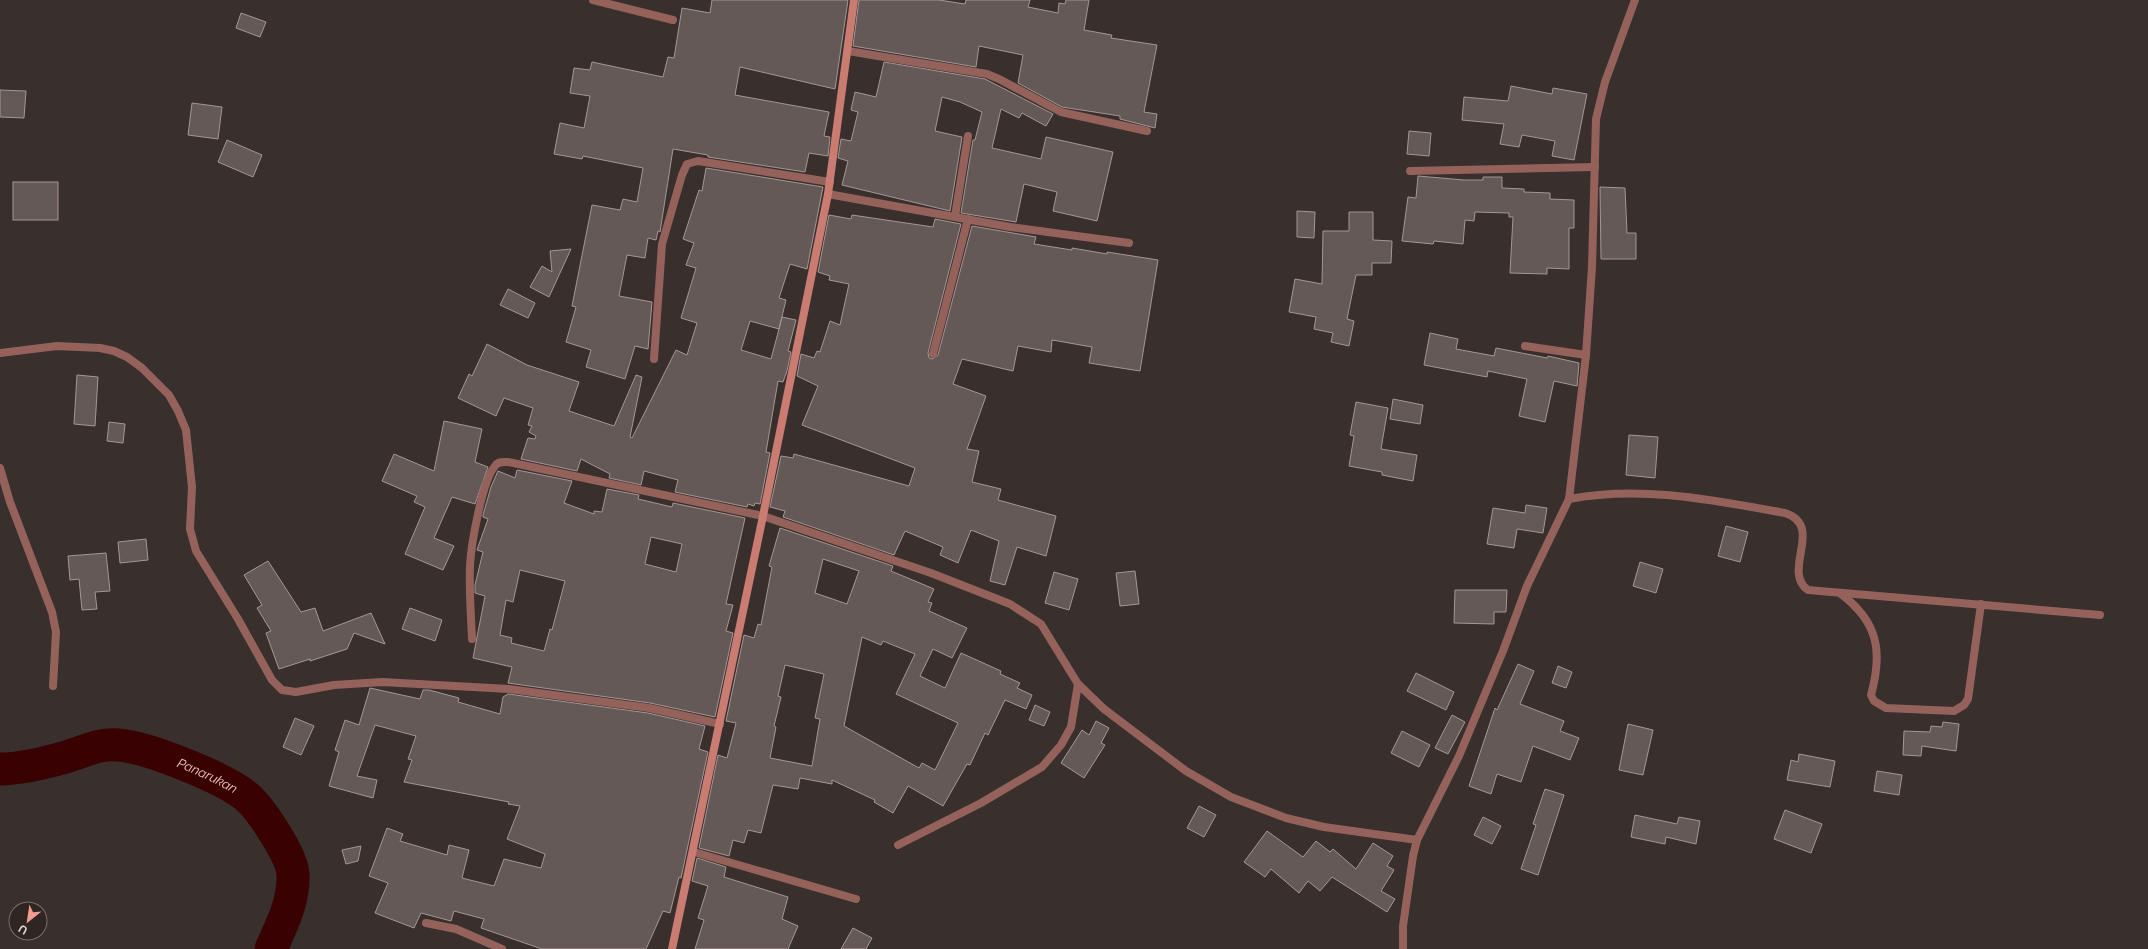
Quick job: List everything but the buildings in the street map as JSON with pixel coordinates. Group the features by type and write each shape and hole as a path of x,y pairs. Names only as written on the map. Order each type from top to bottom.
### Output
{"street":[{"path":"593,0 673,20"},
{"path":"672,949 694,852 828,194 854,0"},
{"path":"1403,949 1403,926 1413,856 1417,840 1459,756 1503,651 1527,586 1569,499 1586,355 1592,267 1596,119 1605,82 1635,0"},
{"path":"848,52 987,74 1000,79 1061,112 1147,131"},
{"path":"955,216 968,136"},
{"path":"654,359 662,244 680,180 687,164 698,161 830,182"},
{"path":"1410,171 1595,167"},
{"path":"828,194 1010,227 1129,243"},
{"path":"933,354 968,219"},
{"path":"0,353 57,346 100,348 114,351 127,357 142,368 169,395 186,430 192,487 190,529 196,551 238,619 272,680 282,690 296,692 334,685 382,682 509,689 649,708 720,724"},
{"path":"1525,346 1586,355"},
{"path":"472,639 470,565 474,536 479,507 494,466 500,462 508,462 763,516 931,573 1010,604 1028,614 1041,624 1078,684 1104,709 1186,771 1231,797 1286,818 1324,827 1417,840"},
{"path":"0,468 10,502 52,612 56,632 52,686"},
{"path":"1569,499 1592,494 1675,494 1795,516 1800,522 1802,531 1799,579 1802,586 1808,590 1840,594 1981,604 2100,615"},
{"path":"1840,594 1857,606 1871,627 1878,661 1871,695 1874,701 1886,708 1954,711 1964,706 1968,699 1981,604"},
{"path":"898,845 981,803 1042,767 1061,745 1071,727 1078,684"},
{"path":"694,852 856,899"},
{"path":"426,923 456,929 502,949"}],"waterway":[{"name":"Panarukan","path":"0,769 33,765 66,757 92,748 105,745 118,745 131,747 166,757 222,781 236,789 253,803 275,833 287,856 293,874 292,894 283,922 271,949"}]}
